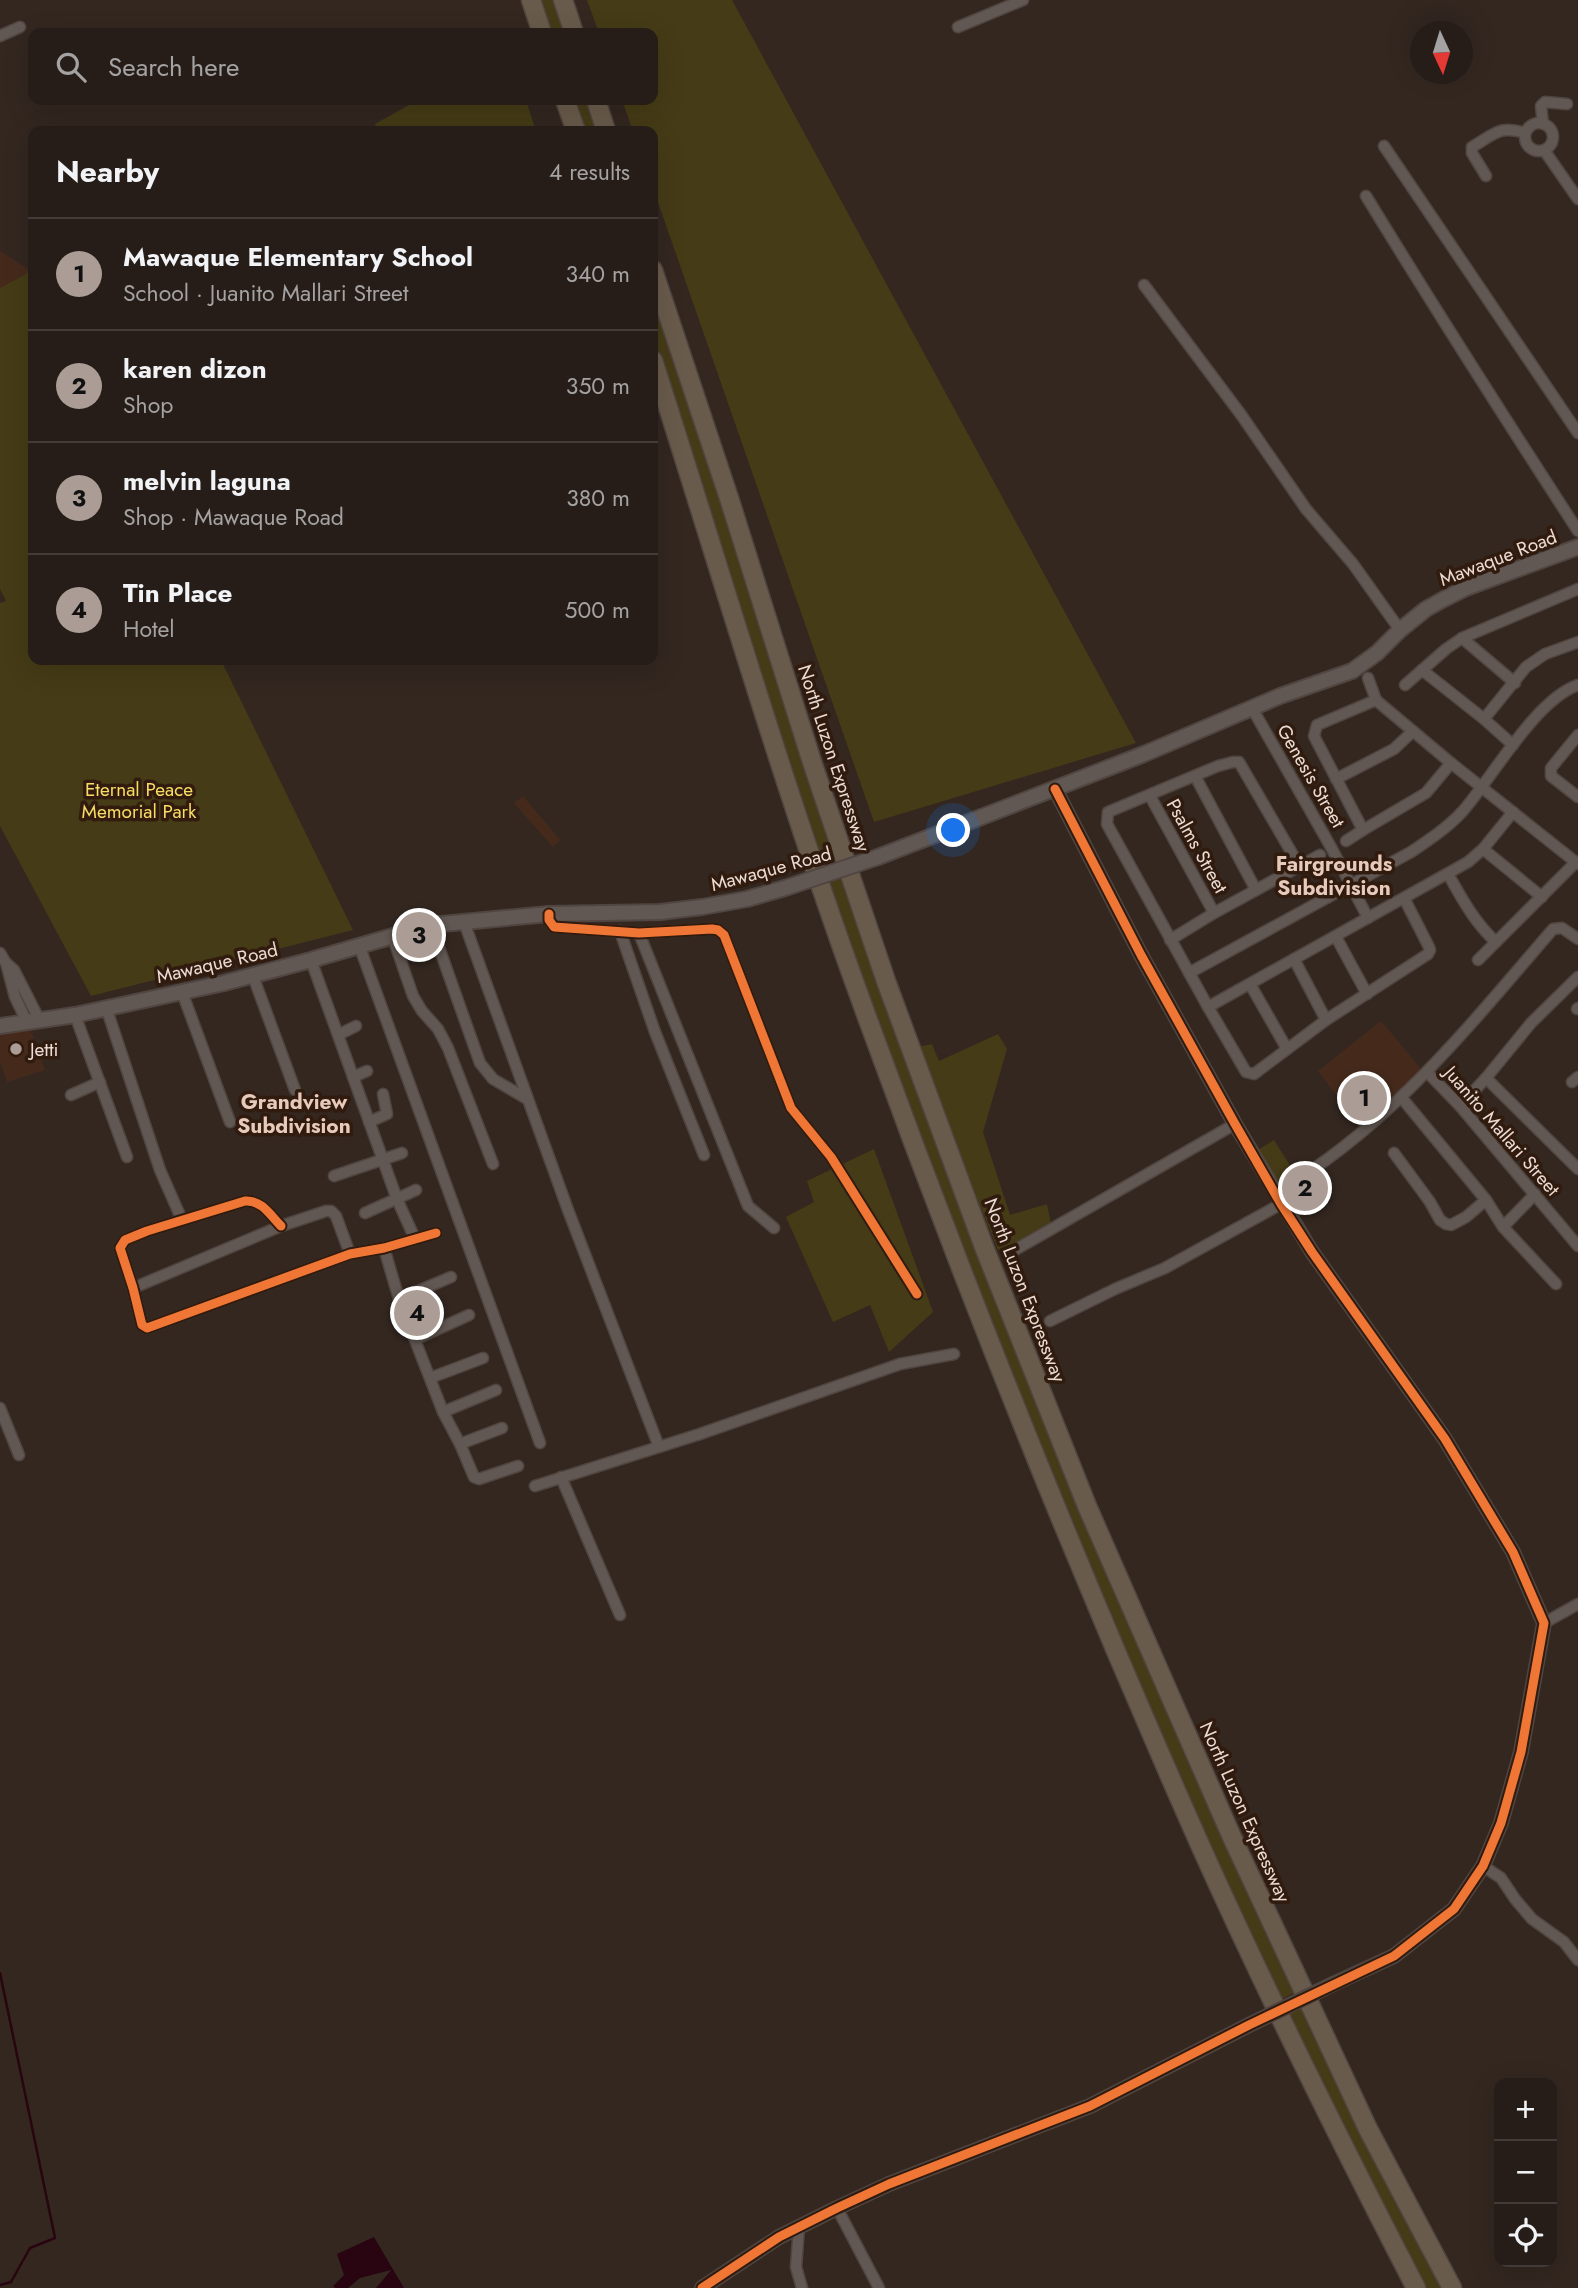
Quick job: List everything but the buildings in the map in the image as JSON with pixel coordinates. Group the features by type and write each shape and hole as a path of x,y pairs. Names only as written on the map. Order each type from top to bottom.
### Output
{"highway":[{"path":"531,0 540,28"},
{"path":"563,0 572,28"},
{"path":"567,105 574,126"},
{"path":"598,105 604,126"},
{"name":"North Luzon Expressway","path":"658,285 886,981 984,1247 1087,1506 1231,1835 1368,2129 1452,2288"},
{"path":"658,376 796,811 857,991 955,1256 1059,1515 1203,1850 1343,2145 1416,2288"}],"main road":[{"name":"Mawaque Road","path":"0,1026 75,1015 253,976 431,925 549,914 660,912 702,908 785,888 878,857 1352,671 1377,653 1426,609 1466,588 1578,547"}],"street":[{"path":"958,27 1023,0"},
{"path":"0,36 20,27"},
{"path":"1525,133 1527,145 1538,151 1544,150 1551,144 1552,134 1543,124 1541,106 1545,102 1567,104"},
{"path":"1525,133 1534,124 1543,124"},
{"path":"1486,176 1472,153 1472,147 1501,130 1510,129 1525,133"},
{"path":"1384,146 1578,433"},
{"path":"1544,150 1578,200"},
{"path":"1366,196 1459,349 1578,531"},
{"path":"1144,285 1242,416 1306,509 1353,564 1400,630"},
{"path":"1405,685 1462,638 1578,589"},
{"path":"1462,638 1515,683"},
{"path":"1484,719 1526,667 1535,660 1578,642"},
{"path":"1422,670 1513,745"},
{"path":"1368,678 1376,700 1577,863 1478,960"},
{"path":"1189,973 1411,852 1441,832 1483,787 1549,702 1578,685"},
{"path":"1363,830 1314,736 1314,731 1317,725 1376,700"},
{"name":"Genesis Street","path":"1252,708 1351,884 1367,918"},
{"path":"1336,779 1394,750 1413,731"},
{"path":"1578,735 1550,772 1551,776 1578,797"},
{"path":"1300,867 1241,765 1233,762 1108,812 1106,817 1170,940 1246,1072 1254,1074 1326,1020 1428,954 1430,950 1404,898"},
{"path":"1346,841 1426,793 1451,763"},
{"path":"1195,776 1256,890"},
{"path":"702,2288 779,2237 889,2183 1090,2106 1248,2025 1394,1956 1454,1909 1483,1866 1501,1823 1521,1752 1544,1623 1513,1552 1445,1440 1312,1252 1278,1199 1141,954 1055,789"},
{"name":"Psalms Street","path":"1150,796 1214,912"},
{"path":"1208,1007 1448,874 1483,849 1513,812"},
{"path":"1483,849 1542,897"},
{"path":"1170,940 1214,912 1320,855"},
{"path":"1448,874 1465,905 1482,929 1496,942"},
{"path":"549,914 549,920 554,927 639,933 712,929 724,935 791,1108 831,1157 917,1294"},
{"path":"464,922 527,1098 659,1447"},
{"path":"431,925 480,1063 494,1079 527,1098"},
{"path":"1050,1321 1165,1268 1278,1199 1401,1097 1553,929 1562,928 1578,939"},
{"path":"620,931 655,1032 704,1155"},
{"path":"639,933 748,1206 774,1228"},
{"path":"392,936 413,996 449,1048 493,1164"},
{"path":"1336,937 1367,994"},
{"path":"359,945 540,1443"},
{"path":"0,953 6,963 15,997 34,1021"},
{"path":"1294,959 1326,1020"},
{"path":"311,961 397,1199 415,1239"},
{"path":"253,976 295,1090"},
{"path":"1460,1106 1531,1023 1578,977"},
{"path":"1250,984 1287,1049"},
{"path":"183,992 230,1122"},
{"path":"106,1007 160,1170 182,1220"},
{"path":"75,1015 127,1157"},
{"path":"338,1035 356,1026"},
{"path":"352,1077 367,1072"},
{"name":"Juanito Mallari Street","path":"1426,1072 1460,1106 1578,1246"},
{"path":"1486,1078 1578,1169"},
{"path":"71,1095 100,1082"},
{"path":"369,1122 387,1114 383,1094"},
{"path":"1401,1097 1486,1200 1503,1227 1556,1284"},
{"path":"1013,1251 1235,1124"},
{"path":"334,1177 402,1153"},
{"path":"1394,1153 1440,1220 1446,1224 1451,1225 1466,1217 1486,1200"},
{"path":"365,1213 416,1190"},
{"path":"1503,1227 1535,1194"},
{"path":"281,1226 260,1203 245,1200 147,1231 121,1244 142,1325 148,1328 350,1254 384,1248 436,1233"},
{"path":"133,1288 281,1226 326,1211 331,1211 336,1216 350,1254"},
{"path":"384,1248 399,1299 443,1412 476,1480 518,1466"},
{"path":"399,1299 451,1277"},
{"path":"416,1339 469,1315"},
{"path":"535,1486 659,1447 900,1364 954,1354"},
{"path":"430,1378 483,1358"},
{"path":"443,1412 496,1390"},
{"path":"0,1408 19,1455"},
{"path":"460,1444 502,1428"},
{"path":"561,1477 620,1615"},
{"path":"1544,1623 1578,1604"},
{"path":"1483,1866 1501,1878 1532,1919 1564,1942 1578,1960"},
{"path":"837,2208 879,2288"},
{"path":"799,2227 796,2267 802,2288"}],"shaded area":[{"path":"0,251 28,269 28,273 0,288"},
{"path":"523,796 560,840 553,847 514,803"},
{"path":"1381,1021 1423,1071 1358,1124 1318,1071"},
{"path":"29,1026 45,1070 7,1082 0,1061 0,1032"},
{"path":"374,2237 404,2288 376,2288 391,2270 360,2278 348,2288 335,2288 333,2286 344,2275 337,2254"}],"green space":[{"path":"537,0 555,0 564,28 547,28"},
{"path":"587,0 732,0 1136,743 874,822 658,202 658,126 631,126 624,105 658,105 658,28 597,28"},
{"path":"409,105 528,105 534,126 376,126"},
{"path":"575,105 591,105 598,126 583,126"},
{"name":"Eternal Peace Memorial Park","path":"28,273 28,665 223,665 353,930 91,996 0,826 0,603 6,601 0,589 0,288"},
{"path":"658,299 840,857 821,863 658,349"},
{"path":"844,870 1087,1521 1207,1802 1294,1993 1280,2000 1193,1808 1015,1392 825,876"},
{"path":"998,1034 1007,1049 983,1132 1010,1215 1047,1204 1052,1229 998,1250 917,1047 932,1044 939,1061"},
{"path":"1274,1140 1296,1175 1275,1188 1253,1153"},
{"path":"874,1149 933,1312 889,1352 870,1305 833,1322 786,1217 814,1202 807,1181"},
{"path":"1300,2006 1404,2214 1445,2288 1426,2288 1414,2267 1286,2013"}],"waterway":[{"path":"0,1973 55,2238 30,2248 11,2282 0,2285"}],"cycle path":[{"path":"702,2288 779,2237 837,2208 889,2184 1090,2106 1249,2025 1394,1956 1454,1909 1483,1866 1501,1823 1521,1752 1544,1623 1513,1552 1445,1439 1281,1204 1141,955 1055,789"},
{"path":"549,914 549,920 554,927 639,933 712,929 724,935 791,1108 831,1157 917,1294"},
{"path":"281,1226 261,1206 245,1201 125,1240 120,1248 142,1325 147,1328 350,1254 384,1248 436,1233"}],"place":[{"name":"melvin laguna","path":"419,935"},
{"name":"Jetti","path":"16,1049"},
{"name":"Mawaque Elementary School","path":"1364,1098"},
{"name":"karen dizon","path":"1305,1188"},
{"name":"Tin Place","path":"417,1313"}],"district":[{"name":"Fairgrounds Subdivision","path":"1334,876"},
{"name":"Grandview Subdivision","path":"294,1114"}]}
